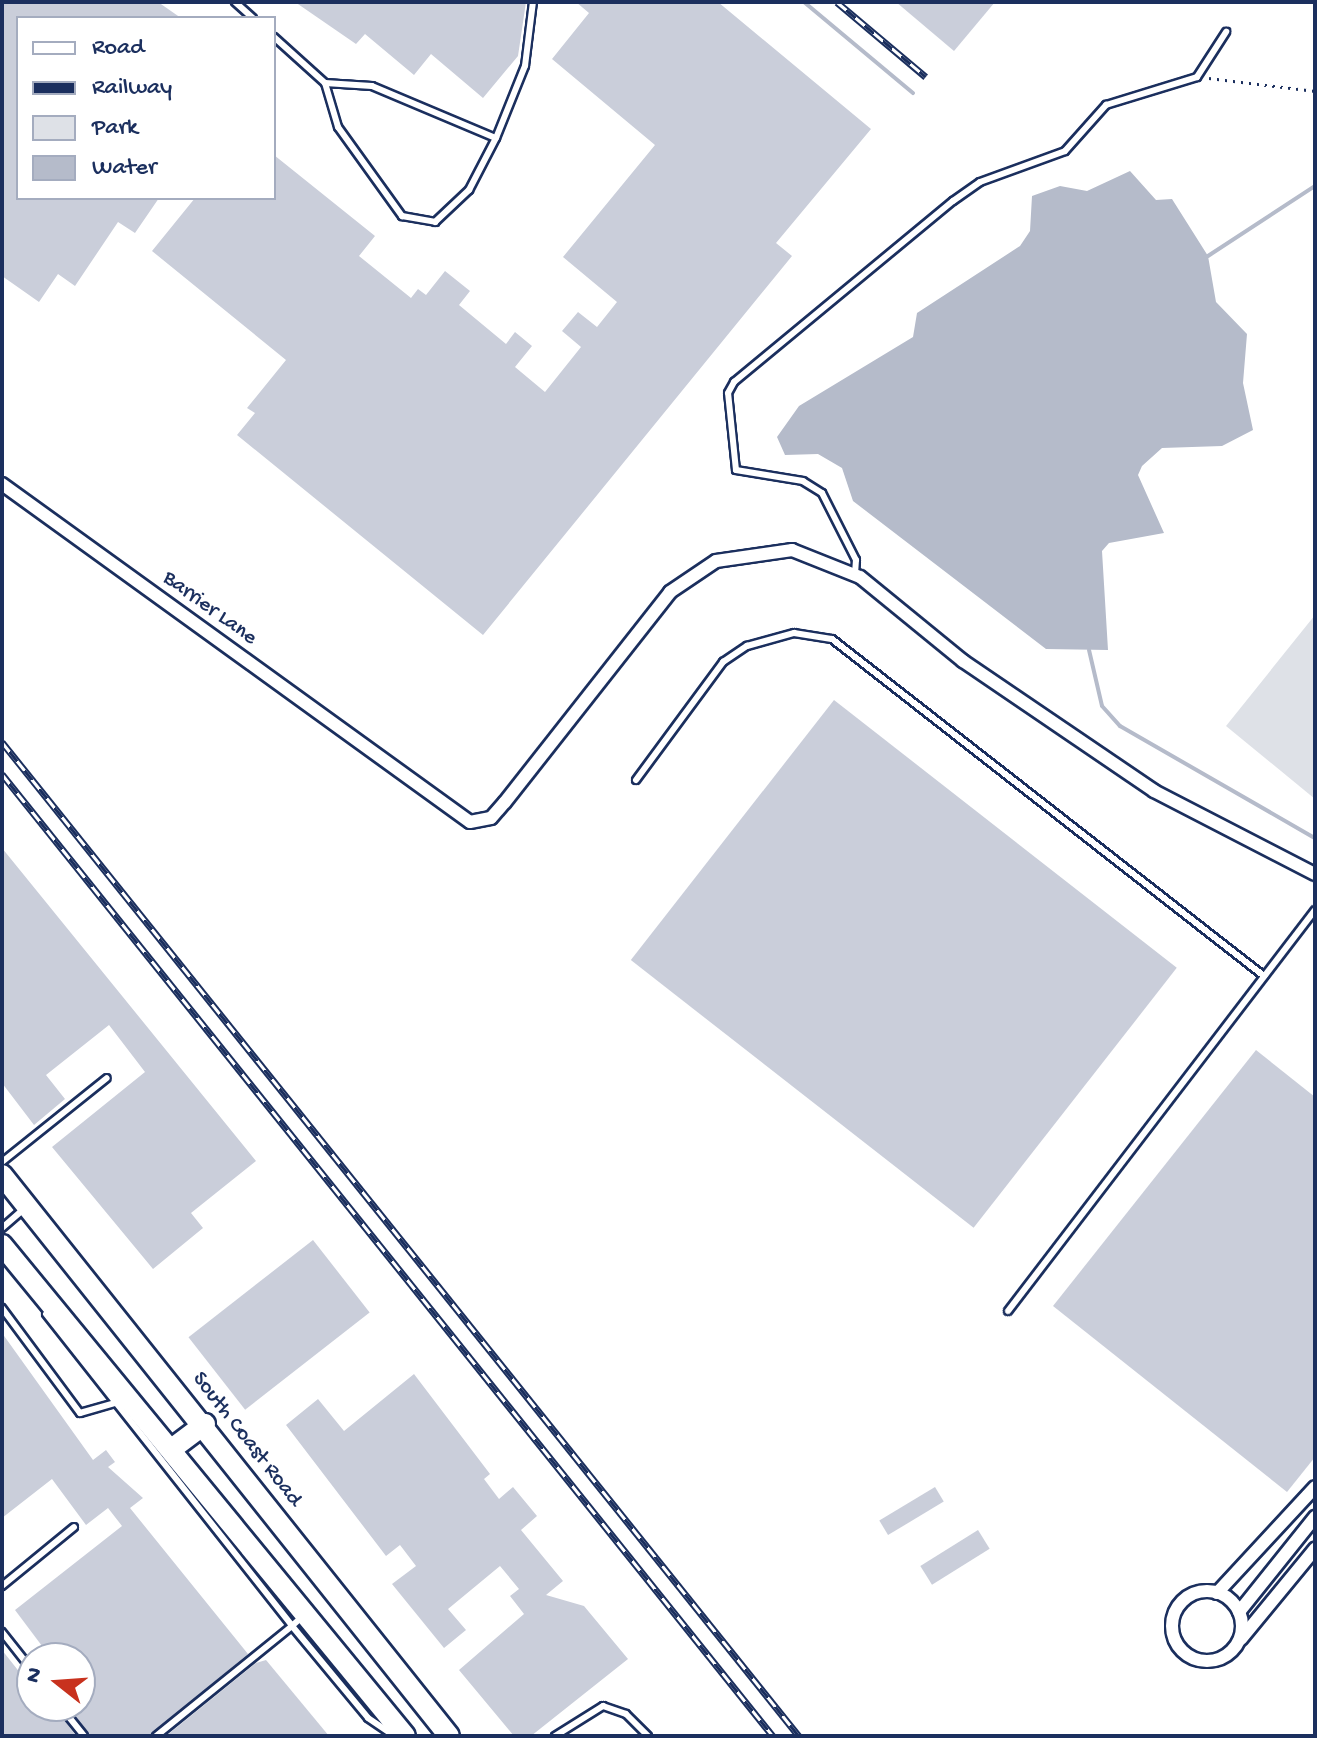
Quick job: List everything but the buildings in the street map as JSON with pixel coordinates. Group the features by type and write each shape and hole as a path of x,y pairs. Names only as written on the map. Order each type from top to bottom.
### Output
{"highway":[{"name":"South Coast Road","path":"2,1175 205,1424 449,1736"},
{"path":"2,1245 173,1448 298,1620 393,1736"},
{"path":"173,1448 205,1424"}],"street":[{"name":"Barrier Lane","path":"2,484 392,765 458,817 481,823 692,574 765,548 827,559 855,574"},
{"path":"855,574 963,661 1154,791 1315,874"},
{"path":"1315,1487 1217,1593 1181,1602 1173,1635 1196,1659 1219,1659 1236,1645 1315,1549"},
{"path":"1236,1645 1239,1612 1315,1517"},
{"path":"1217,1593 1239,1612"}],"lane":[{"path":"235,2 251,16"},
{"path":"276,39 325,83 338,127 402,216 418,223 451,212 496,138 525,66 533,2"},
{"path":"855,574 856,560 822,493 803,481 736,470 728,393 734,382 861,272 980,182 1065,151 1106,105 1197,77 1226,32"},
{"path":"325,83 372,86 496,138"},
{"path":"636,780 723,662 794,633 832,639 1264,976"},
{"path":"1008,1311 1315,910"},
{"path":"2,1162 107,1078"},
{"path":"2,1228 26,1208"},
{"path":"2,1257 114,1403 298,1620 156,1736"},
{"path":"2,1308 80,1413 114,1403"},
{"path":"2,1586 74,1527"},
{"path":"2,1632 16,1650"},
{"path":"555,1736 603,1706 626,1714 648,1736"}],"path":[{"path":"1197,77 1315,91"}],"green space":[{"path":"1315,615 1315,799 1226,726"}],"water":[{"path":"1130,171 1156,200 1172,199 1208,256 1216,302 1247,334 1243,383 1253,430 1222,446 1162,448 1142,466 1138,475 1164,533 1109,543 1102,551 1108,650 1046,649 853,501 842,468 818,454 785,455 777,437 799,406 913,337 917,313 1020,246 1030,231 1032,196 1060,186 1087,191"}],"waterway":[{"path":"804,2 913,93"},
{"path":"1208,256 1315,186"},
{"path":"1089,650 1102,706 1120,726 1315,838"}],"railway":[{"path":"837,2 926,77"},
{"path":"2,742 799,1736"},
{"path":"2,774 773,1736"}]}
